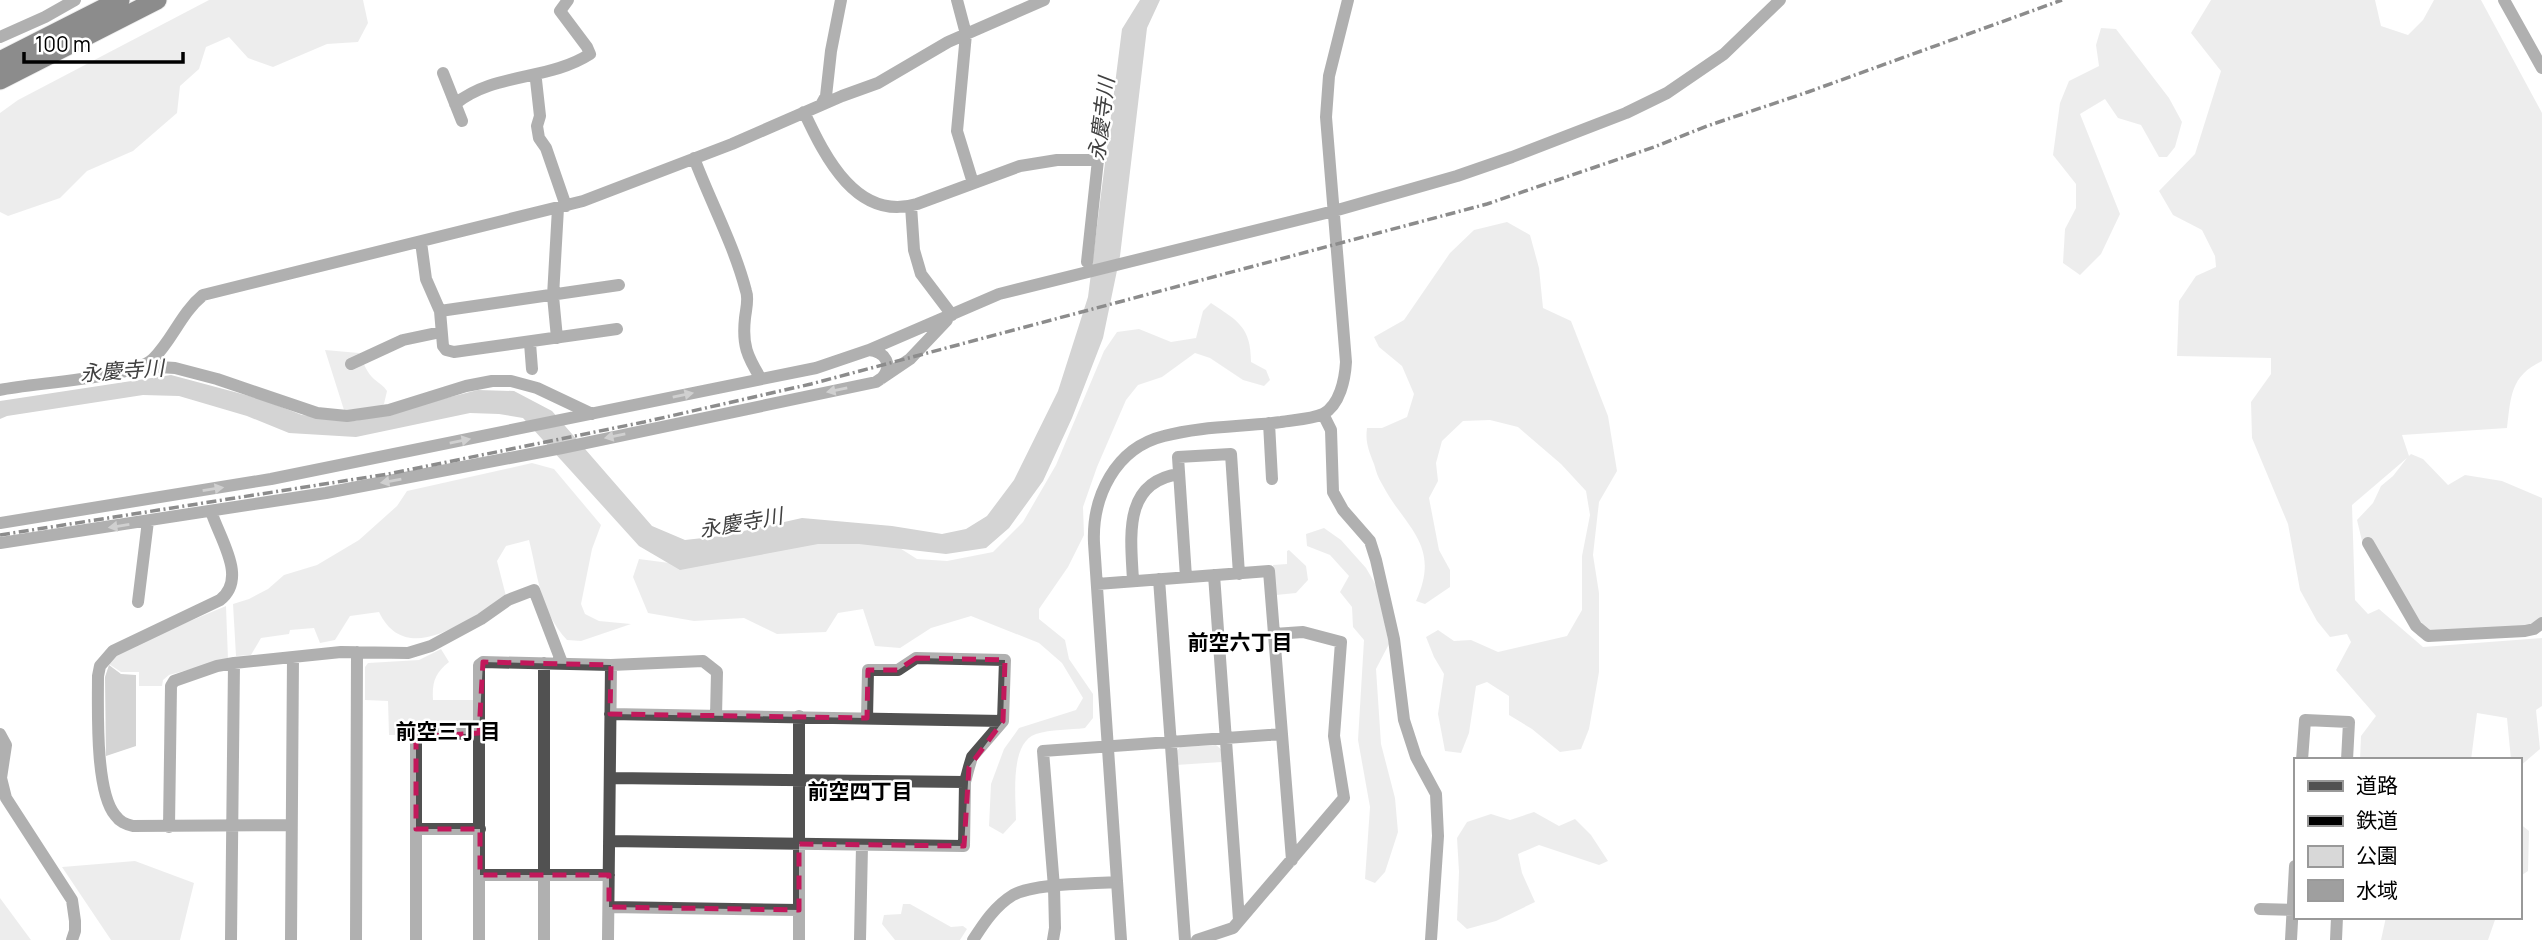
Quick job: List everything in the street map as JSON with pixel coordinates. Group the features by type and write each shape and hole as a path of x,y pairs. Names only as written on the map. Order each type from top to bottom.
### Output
{"highway":[{"path":"0,61 120,0"},
{"path":"0,80 157,0"}],"street":[{"path":"0,37 75,0"},
{"path":"455,104 482,87 564,68 590,54 560,11 568,0"},
{"path":"821,105 826,96 841,0"},
{"path":"957,0 966,34 957,131 973,183"},
{"path":"144,366 152,360 187,310 203,295 562,207 694,158 878,83 966,34 1044,0"},
{"path":"1121,940 1097,584 1094,524 1097,502 1112,474 1130,454 1145,444 1164,436 1269,424 1323,414 1341,391 1346,372 1326,128 1326,97 1332,56 1348,0"},
{"path":"0,523 271,479 816,368 869,350 999,295 1085,268 1126,264 1334,211 1485,167 1647,104 1724,54 1780,0"},
{"path":"2504,0 2542,68"},
{"path":"443,73 462,121"},
{"path":"536,80 541,116 537,126 539,138 545,148 562,207 553,296 557,338"},
{"path":"804,112 819,143 851,188 862,196 890,207 911,206 1000,171 1029,164 1057,160 1098,160 1085,268"},
{"path":"694,158 708,195 723,222 748,293 743,344 761,379"},
{"path":"911,206 914,250 921,274 952,315"},
{"path":"421,242 426,279 440,311 440,332 446,350 454,352 530,343 617,329"},
{"path":"440,311 619,285"},
{"path":"0,543 326,493 536,453 876,382 910,359 952,315"},
{"path":"351,364 403,340 440,332"},
{"path":"530,343 532,369"},
{"path":"869,350 878,351 887,360 886,373 876,382"},
{"path":"0,390 144,366 175,368 217,379 317,413 346,416 389,410 440,393 511,381 537,388 592,414"},
{"path":"1323,414 1331,430 1332,492 1343,510 1370,541 1394,639 1404,720 1416,757 1436,794 1430,940"},
{"path":"1269,424 1272,479"},
{"path":"1186,577 1178,457 1231,454 1239,573"},
{"path":"1133,581 1131,528 1136,507 1156,481 1164,476 1179,474"},
{"path":"211,511 232,569 234,580 230,592 220,600 113,651 100,666 99,757 109,806 123,823 133,826 291,825"},
{"path":"138,602 148,521"},
{"path":"2368,543 2416,626 2428,636 2525,631 2542,624"},
{"path":"1097,584 1269,571 1292,860"},
{"path":"1214,575 1239,919"},
{"path":"1159,579 1185,940"},
{"path":"169,827 171,686 174,681 234,663 357,652 408,653 431,646 481,619 508,600 534,590 562,663"},
{"path":"1197,940 1233,928 1344,798 1335,736 1341,642 1303,632 1274,634"},
{"path":"356,940 357,652"},
{"path":"291,940 293,657"},
{"path":"609,841 964,846 965,782 972,757 1003,721 1005,660 916,658 898,670 868,670 867,718"},
{"path":"479,940 480,665 483,662 611,664 703,661 717,672 716,716"},
{"path":"231,940 234,663"},
{"path":"544,663 544,940"},
{"path":"608,940 611,664"},
{"path":"610,714 1003,721"},
{"path":"799,716 799,940"},
{"path":"2302,758 2305,720 2349,722 2347,758"},
{"path":"416,940 416,737 480,733"},
{"path":"0,734 6,745 1,778 6,798 72,900 75,921 72,940"},
{"path":"1053,940 1054,887 1043,751 1282,734"},
{"path":"610,778 965,782"},
{"path":"416,829 480,829"},
{"path":"860,940 862,846"},
{"path":"480,875 609,875"},
{"path":"2291,940 2294,881"},
{"path":"973,940 994,910 1014,894 1034,889 1117,882"},
{"path":"609,907 799,910"},
{"path":"2260,909 2292,910"},
{"path":"2336,940 2337,919"}],"highlighted area":[{"path":"916,658 1005,660 1003,721 969,767 964,846 799,844 799,910 609,907 609,875 480,875 480,829 416,829 416,737 479,733 483,662 611,665 610,714 867,718 868,670 898,670"}],"green space":[{"path":"209,0 363,0 368,23 358,42 327,44 273,67 248,58 229,37 206,47 199,69 180,86 177,113 133,151 87,171 60,198 8,216 0,212 0,113 18,100"},
{"path":"2211,0 2375,0 2381,26 2408,35 2423,20 2434,0 2481,0 2542,113 2542,361 2531,367 2518,381 2511,397 2507,428 2402,435 2409,456 2411,454 2423,459 2448,485 2465,475 2502,481 2542,498 2542,629 2426,640 2418,636 2362,541 2357,520 2373,503 2381,486 2407,458 2352,505 2355,600 2368,614 2379,609 2423,647 2542,638 2542,706 2536,710 2540,749 2521,765 2521,758 2511,758 2507,718 2477,713 2471,758 2360,758 2361,736 2376,716 2336,670 2351,642 2347,634 2330,637 2317,621 2300,590 2288,524 2252,438 2251,402 2271,374 2271,358 2177,356 2179,301 2196,276 2216,267 2215,256 2202,230 2173,215 2159,191 2195,154 2221,71 2191,33"},
{"path":"2101,28 2116,29 2169,98 2182,122 2175,147 2167,157 2159,157 2141,125 2118,118 2105,99 2080,114 2120,214 2101,254 2080,275 2063,263 2065,229 2076,208 2076,184 2053,155 2060,103 2069,81 2099,66 2096,45"},
{"path":"1507,222 1530,235 1539,268 1543,308 1571,321 1608,416 1617,471 1599,502 1593,555 1599,593 1599,672 1589,729 1581,749 1560,752 1532,729 1509,715 1509,696 1487,682 1476,686 1469,733 1461,753 1445,751 1438,714 1444,674 1426,637 1438,630 1454,641 1471,640 1498,652 1567,636 1582,610 1582,556 1590,515 1586,491 1561,464 1518,427 1490,420 1463,421 1442,441 1436,463 1438,481 1429,498 1439,550 1450,570 1450,587 1425,604 1416,601 1425,565 1422,550 1417,537 1379,479 1367,438 1367,428 1382,428 1407,417 1414,394 1402,366 1379,347 1374,337 1404,320 1450,253 1474,230"},
{"path":"1211,303 1241,326 1249,341 1251,362 1266,370 1270,380 1264,386 1243,380 1210,358 1195,353 1162,377 1138,385 1126,400 1083,507 1084,535 1068,567 1039,609 1039,619 1065,640 1069,659 1093,694 1093,718 1085,728 1042,732 1027,739 1021,748 1016,772 1016,820 1003,834 989,826 991,784 1004,749 1019,728 1076,710 1083,698 1062,663 1039,643 971,616 931,628 900,648 875,646 863,609 838,613 826,632 777,634 744,618 694,621 648,613 633,577 639,559 677,564 873,531 917,559 947,561 993,552 1023,522 1056,465 1104,351 1117,332 1139,329 1171,342 1196,338 1203,311"},
{"path":"325,350 359,353 369,374 387,391 384,404 375,409 344,410"},
{"path":"532,463 554,469 601,525 592,549 581,604 585,614 599,621 631,624 581,641 567,640 545,605 529,540 506,546 497,561 506,596 440,634 422,638 406,637 391,629 379,612 350,616 335,640 320,643 314,628 290,630 289,634 261,638 251,655 236,656 233,604 268,589 284,575 317,565 359,540 397,506 407,491"},
{"path":"1324,528 1341,540 1366,568 1377,587 1389,644 1376,669 1381,744 1395,798 1398,832 1385,872 1375,883 1365,879 1370,807 1358,740 1364,640 1353,627 1352,607 1340,592 1349,576 1330,555 1307,546 1306,534"},
{"path":"1289,550 1306,566 1308,580 1296,593 1276,595 1273,565 1287,564"},
{"path":"226,606 228,659 169,675 163,680 162,686 139,686 139,672 121,672 109,664 116,652"},
{"path":"441,649 449,662 435,678 433,700 474,700 475,730 412,731 411,735 389,735 388,701 365,700 365,667 368,663 419,660"},
{"path":"1216,745 1222,750 1222,762 1176,765 1175,753 1180,747"},
{"path":"1534,812 1559,826 1575,819 1591,835 1608,861 1599,865 1539,845 1518,854 1522,873 1535,902 1496,921 1467,929 1457,920 1457,838 1467,822 1491,814 1510,820"},
{"path":"2521,825 2529,831 2528,871 2521,876"},
{"path":"135,861 194,883 180,940 111,940 62,867"},
{"path":"0,898 31,940 0,940"},
{"path":"903,904 910,904 951,927 963,926 967,929 960,940 895,940 882,924 884,915 901,914"},
{"path":"2386,919 2495,919 2488,940 2381,940"}],"water":[{"path":"1140,0 1160,0 1147,28 1120,256 1103,338 1072,418 1043,481 1009,528 986,548 946,554 859,544 818,544 680,570 639,546 523,418 499,414 470,413 356,437 289,433 247,416 179,396 143,395 0,419 0,401 171,375 261,399 302,415 355,421 478,390 514,391 552,411 652,526 685,540 721,536 802,518 892,526 942,534 966,529 987,516 1014,480 1058,391 1088,297 1122,29"},
{"path":"109,665 121,674 136,675 136,746 106,756 105,677"}],"railway":[{"path":"0,535 388,474 644,422 811,384 1487,204 1657,146 2062,0"}],"district":[{"name":"前空六丁目","path":"1240,643"},
{"name":"前空三丁目","path":"448,732"},
{"name":"前空四丁目","path":"860,792"}],"water label":[{"name":"永慶寺川","path":"1102,119"},
{"name":"永慶寺川","path":"122,371"},
{"name":"永慶寺川","path":"741,523"}]}
